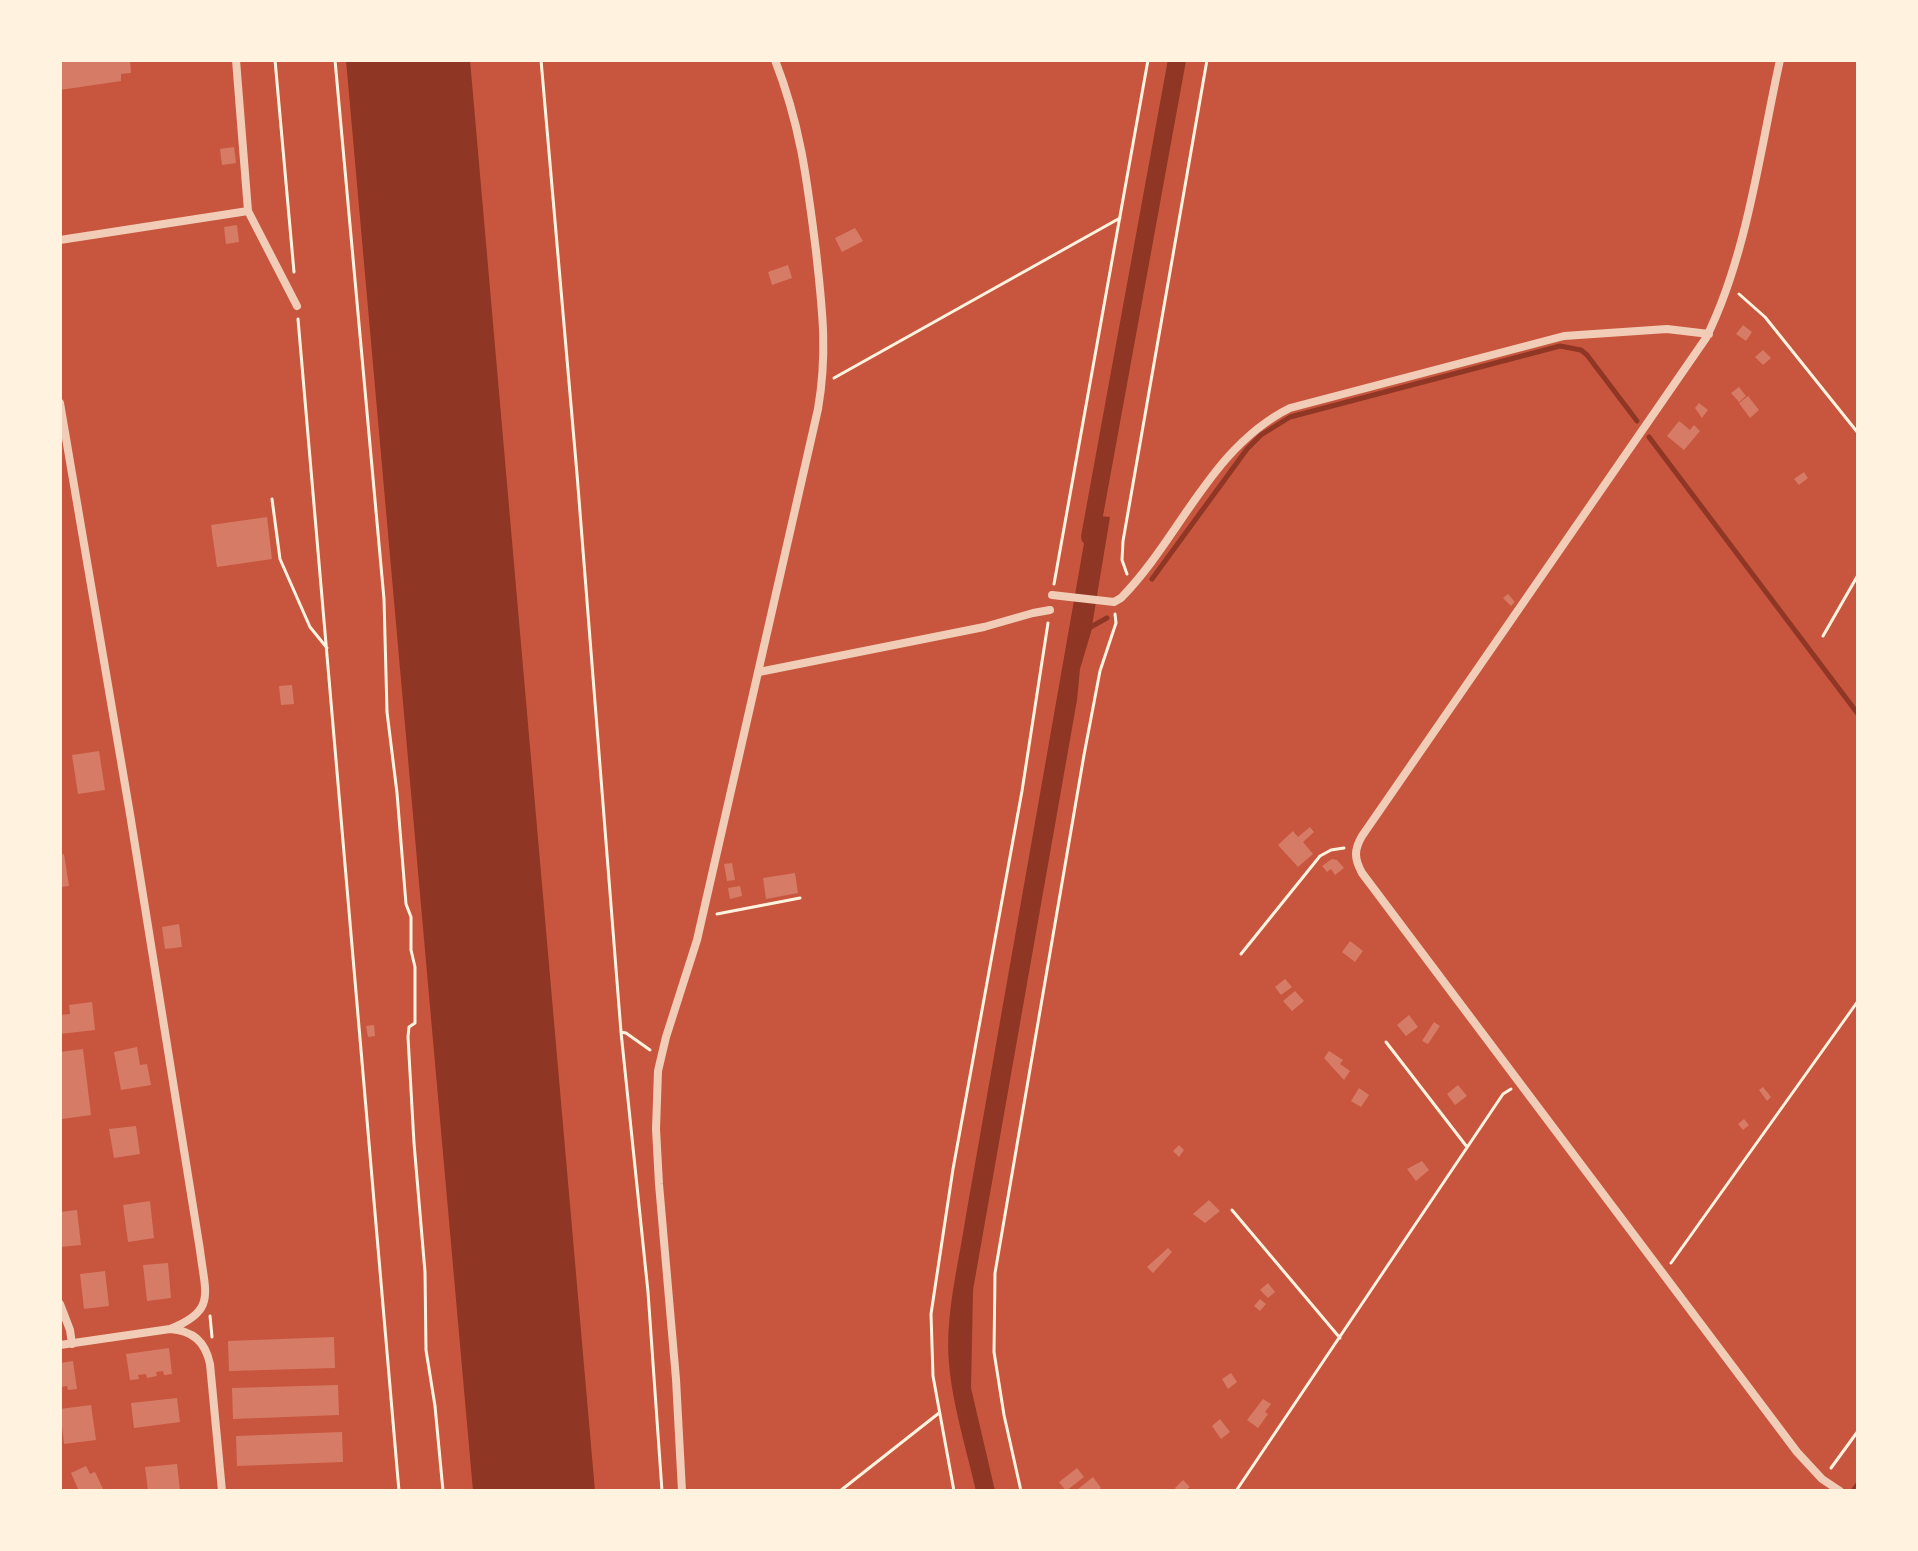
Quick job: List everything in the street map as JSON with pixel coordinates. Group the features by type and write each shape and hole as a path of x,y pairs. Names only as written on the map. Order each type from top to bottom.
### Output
{"street":[{"path":"236,60 248,211 297,306"},
{"path":"682,1491 656,1129 660,1056 702,917 759,672 822,385 825,341 807,175 794,112 775,60"},
{"path":"1780,60 1729,287 1709,334 1362,836 1355,851 1362,873 1797,1452 1822,1479 1840,1491"},
{"path":"60,240 248,211"},
{"path":"1056,595 1114,602 1134,583 1236,449 1266,421 1290,408 1564,336 1681,328 1709,334"},
{"path":"60,403 200,1250 205,1294 199,1314 170,1329"},
{"path":"759,672 984,627 1050,610"},
{"path":"60,1304 72,1344"},
{"path":"60,1345 170,1329 196,1336 206,1350 210,1364 222,1491"}],"path":[{"path":"275,60 294,275"},
{"path":"335,60 385,611 387,712 415,967 415,1023 409,1027 408,1037 425,1272 426,1350 443,1491"},
{"path":"541,60 621,1032 648,1292 662,1491"},
{"path":"1056,595 1148,60"},
{"path":"1134,583 1122,560 1123,541 1207,60"},
{"path":"822,385 1120,218"},
{"path":"1729,287 1765,317 1858,433"},
{"path":"297,306 399,1491"},
{"path":"272,499 280,559 310,627 327,648"},
{"path":"1823,636 1858,575"},
{"path":"1021,1491 994,1352 995,1273 1084,755 1100,671 1116,623 1114,602"},
{"path":"954,1491 939,1413 931,1337 942,1232 1032,736 1050,610"},
{"path":"1241,954 1320,856 1344,848 1355,851"},
{"path":"702,917 800,898"},
{"path":"1664,1272 1858,1001"},
{"path":"621,1032 660,1056"},
{"path":"1386,1042 1467,1147"},
{"path":"1236,1491 1503,1094 1520,1081"},
{"path":"1232,1210 1259,1238 1340,1338"},
{"path":"205,1294 212,1341"},
{"path":"840,1491 939,1413"},
{"path":"1822,1479 1858,1431"}],"shaded area":[{"path":"346,60 470,60 595,1491 473,1491"},
{"path":"1089,515 1110,517 1091,632 1080,669 973,1290 971,1388 995,1491 976,1491 951,1378 948,1345 950,1310"}],"building":[{"path":"60,60 130,60 131,73 121,74 121,81 60,90"},
{"path":"234,147 236,163 222,165 220,149"},
{"path":"237,225 239,242 226,244 224,227"},
{"path":"855,228 863,241 842,252 835,238"},
{"path":"788,265 792,278 772,285 768,272"},
{"path":"1743,325 1752,332 1746,341 1736,334"},
{"path":"1763,350 1771,358 1763,365 1755,357"},
{"path":"1739,387 1746,396 1739,402 1731,393"},
{"path":"1748,396 1759,410 1750,418 1739,403"},
{"path":"1699,403 1708,410 1702,418 1695,408"},
{"path":"1679,421 1690,430 1694,425 1700,431 1684,450 1667,436"},
{"path":"1804,472 1808,478 1799,485 1794,479"},
{"path":"267,517 272,559 217,567 211,525"},
{"path":"1508,594 1515,602 1511,606 1503,598"},
{"path":"292,685 294,704 281,705 279,686"},
{"path":"99,751 105,790 78,794 72,755"},
{"path":"1310,827 1314,832 1303,842 1313,854 1298,867 1278,845 1293,831 1298,837"},
{"path":"64,854 69,886 60,887 60,855"},
{"path":"1332,859 1344,868 1335,875 1331,869 1327,872 1322,866"},
{"path":"732,863 735,880 727,881 724,864"},
{"path":"795,873 798,893 766,899 763,878"},
{"path":"740,886 742,896 730,899 728,888"},
{"path":"179,924 182,947 165,949 162,927"},
{"path":"1350,941 1363,951 1355,962 1342,952"},
{"path":"1285,979 1292,987 1281,995 1275,987"},
{"path":"1295,991 1304,1001 1292,1011 1283,1001"},
{"path":"92,1002 95,1030 60,1034 60,1015 70,1014 69,1005"},
{"path":"1409,1015 1418,1027 1406,1036 1397,1025"},
{"path":"1434,1022 1440,1026 1428,1044 1422,1041"},
{"path":"374,1025 375,1036 368,1037 366,1026"},
{"path":"137,1047 140,1065 147,1064 151,1085 121,1090 114,1052"},
{"path":"83,1049 91,1115 62,1119 60,1052"},
{"path":"1329,1051 1343,1060 1340,1064 1350,1071 1344,1080 1324,1058"},
{"path":"1458,1085 1467,1096 1455,1105 1447,1094"},
{"path":"1763,1087 1771,1097 1767,1101 1759,1090"},
{"path":"1359,1088 1369,1095 1361,1107 1351,1101"},
{"path":"1744,1119 1749,1125 1743,1130 1738,1124"},
{"path":"136,1126 140,1154 114,1158 109,1129"},
{"path":"1179,1145 1184,1150 1179,1157 1173,1151"},
{"path":"1422,1161 1429,1170 1416,1181 1407,1169"},
{"path":"1209,1200 1220,1211 1205,1223 1193,1214"},
{"path":"150,1201 154,1238 128,1242 123,1205"},
{"path":"77,1210 81,1245 60,1247 60,1212"},
{"path":"1168,1248 1172,1252 1153,1273 1147,1267"},
{"path":"168,1263 171,1298 147,1301 143,1265"},
{"path":"105,1271 109,1306 84,1309 80,1274"},
{"path":"1268,1283 1275,1292 1268,1298 1260,1290"},
{"path":"1260,1299 1266,1304 1260,1311 1254,1306"},
{"path":"334,1337 335,1368 229,1371 228,1341"},
{"path":"169,1348 172,1374 156,1372 157,1376 147,1378 146,1374 138,1375 139,1379 130,1380 126,1354"},
{"path":"73,1361 77,1389 68,1390 67,1386 60,1387 60,1363"},
{"path":"1231,1373 1237,1382 1228,1389 1222,1379"},
{"path":"338,1385 339,1415 233,1419 232,1388"},
{"path":"177,1398 180,1422 134,1428 131,1403"},
{"path":"1263,1399 1271,1404 1258,1428 1247,1420"},
{"path":"91,1405 96,1440 64,1444 60,1409"},
{"path":"1220,1419 1230,1432 1221,1439 1212,1426"},
{"path":"342,1432 343,1462 237,1466 236,1436"},
{"path":"177,1464 180,1491 148,1491 145,1467"},
{"path":"86,1466 90,1474 95,1472 104,1491 79,1491 71,1473"},
{"path":"1077,1468 1084,1477 1066,1491 1059,1482"},
{"path":"1093,1477 1101,1488 1097,1491 1078,1489"},
{"path":"1183,1480 1190,1487 1177,1491 1175,1488"}],"waterway":[{"path":"1090,537 1177,60"},
{"path":"1152,579 1247,449 1261,435 1290,417 1560,346 1581,350 1587,355 1637,421"},
{"path":"1649,437 1858,714"},
{"path":"1087,629 1107,618"},
{"path":"1853,1491 1858,1484"}]}
